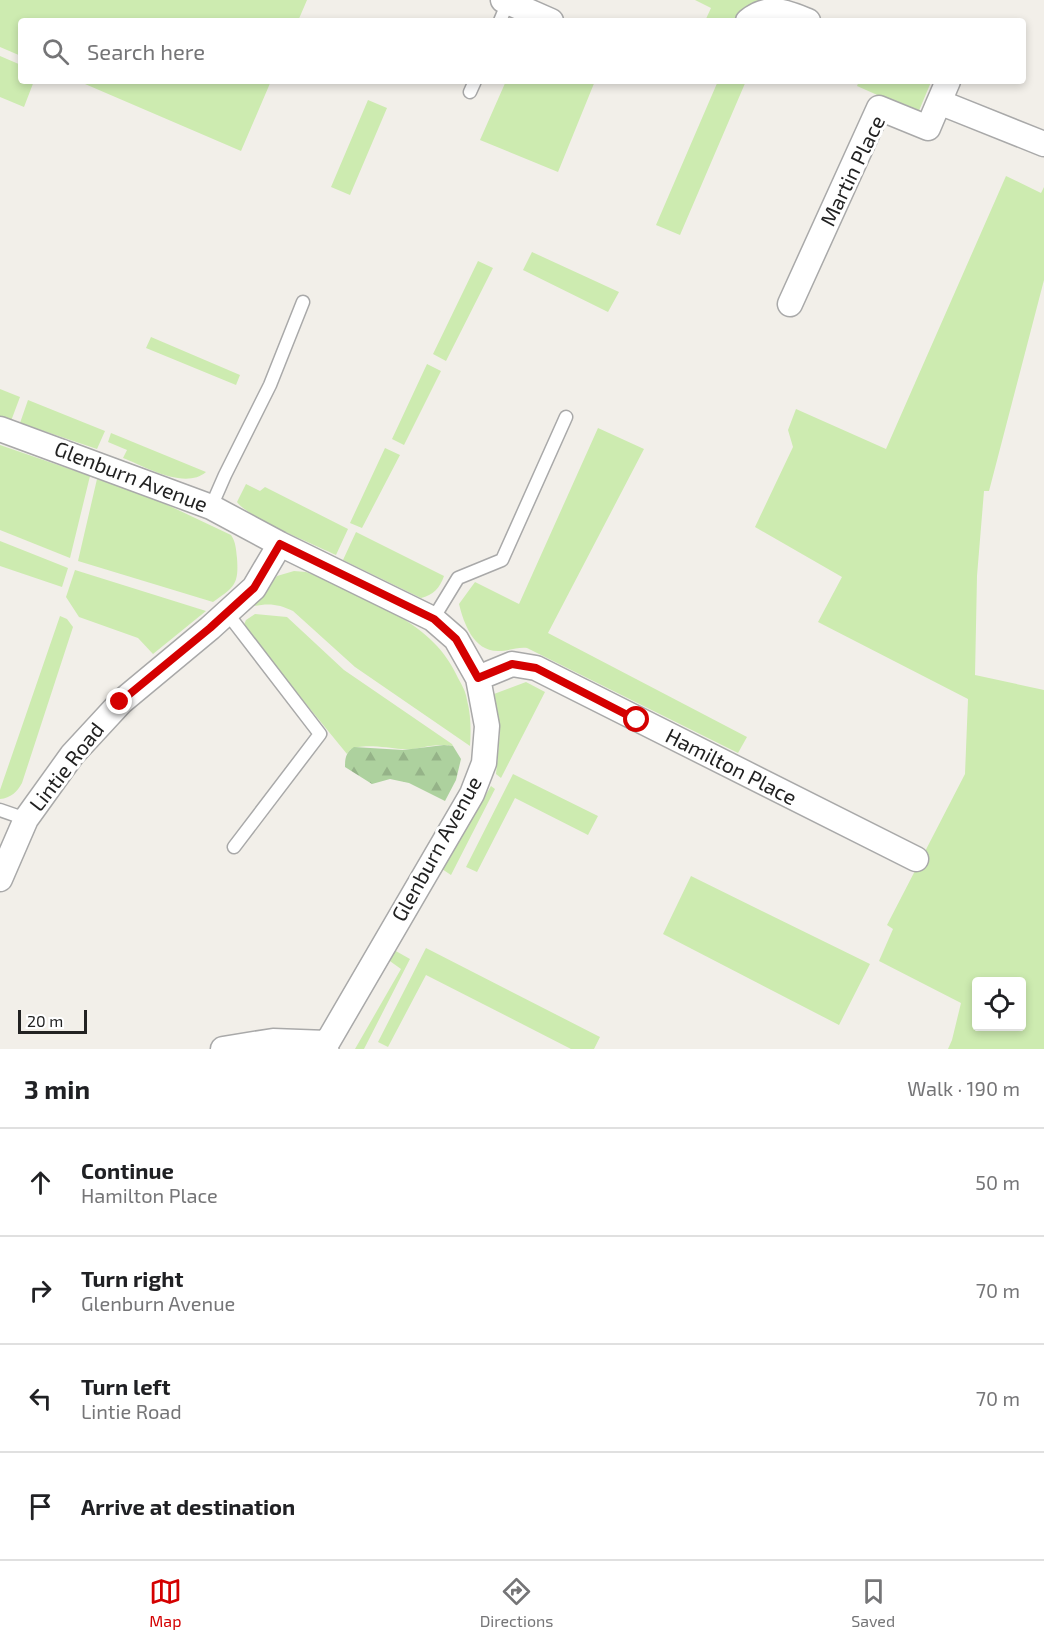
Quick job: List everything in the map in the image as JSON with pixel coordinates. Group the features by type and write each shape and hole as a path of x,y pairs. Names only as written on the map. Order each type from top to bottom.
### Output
{"street":[{"path":"503,8 540,18"},
{"path":"754,18 763,13 781,10 801,18"},
{"name":"Martin Place","path":"790,304 879,108 928,128 944,91 1044,144"},
{"name":"Glenburn Avenue","path":"0,429 211,507 280,544 434,619 456,639 478,678 487,726 484,763 472,794 326,1046"},
{"name":"Lintie Road","path":"0,879 26,819 72,755 120,702 254,588 280,544"},
{"name":"Hamilton Place","path":"478,678 512,664 536,668 916,859"},
{"path":"223,1049 273,1041 326,1046"}],"lane":[{"path":"211,507 270,385 303,302"},
{"path":"434,619 458,578 502,560 566,417"},
{"path":"227,613 320,734 234,847"},
{"path":"0,810 26,819"}],"green space":[{"path":"0,0 307,0 299,18 18,18 18,55 0,47"},
{"path":"695,0 776,0 741,13 736,18 706,18 711,8"},
{"path":"0,56 18,64 18,84 33,84 24,107 0,97"},
{"path":"85,84 270,84 241,151"},
{"path":"505,84 594,84 558,172 480,140"},
{"path":"717,84 745,84 680,235 656,225"},
{"path":"858,84 930,84 918,113 857,86"},
{"path":"368,100 387,108 350,195 331,187"},
{"path":"1006,176 1041,193 1044,187 1044,280 989,491 984,491 977,576 975,675 1044,690 1044,1049 948,1049 961,1003 879,961 893,929 887,925 965,774 968,699 818,622 842,577 755,527 793,447 788,430 796,409 886,449"},
{"path":"532,252 619,292 608,312 523,270"},
{"path":"478,261 493,268 446,361 433,354"},
{"path":"151,337 240,375 236,385 146,348"},
{"path":"427,364 441,371 404,445 392,439"},
{"path":"0,389 20,397 11,421 0,417"},
{"path":"28,400 105,431 97,449 20,423"},
{"path":"598,428 644,449 548,633 747,737 738,753 527,648 499,651 483,647 467,628 459,604 475,582 519,604"},
{"path":"111,433 206,472 187,479 154,471 123,458 127,450 108,442"},
{"path":"0,445 90,476 70,558 0,530"},
{"path":"385,448 400,455 362,528 350,523"},
{"path":"97,479 155,499 231,535 235,543 237,558 237,574 234,584 213,602 78,561"},
{"path":"246,484 260,491 265,487 348,529 336,555 244,509 237,502"},
{"path":"356,532 444,576 436,590 421,598 343,560"},
{"path":"0,541 68,568 62,587 0,566"},
{"path":"75,570 206,611 153,654 138,638 79,617 66,597"},
{"path":"294,571 306,572 319,577 380,606 417,628 433,642 447,659 465,691 470,717 470,746 355,667 293,611 274,605 254,606 277,576"},
{"path":"255,614 287,617 344,670 453,746 438,745 407,749 361,747 350,750 347,754 243,627 246,620"},
{"path":"60,616 67,619 73,627 22,783 13,794 0,799 0,790"},
{"path":"526,682 545,692 501,778 496,774 500,733 494,694"},
{"path":"453,746 461,759 456,780 445,801 409,783 390,779 372,784 345,767 346,756 354,747 403,750"},
{"path":"513,774 598,816 588,835 515,798 477,872 466,867"},
{"path":"491,786 495,789 451,875 442,869"},
{"path":"691,876 870,964 839,1025 663,934"},
{"path":"426,948 600,1037 594,1049 571,1049 426,975 388,1047 378,1042"},
{"path":"394,950 410,959 364,1049 355,1049 401,969 387,959"}],"route":[{"path":"120,702 210,628 254,588 280,544 434,619 456,639 478,678 512,664 536,668 637,720"}]}
